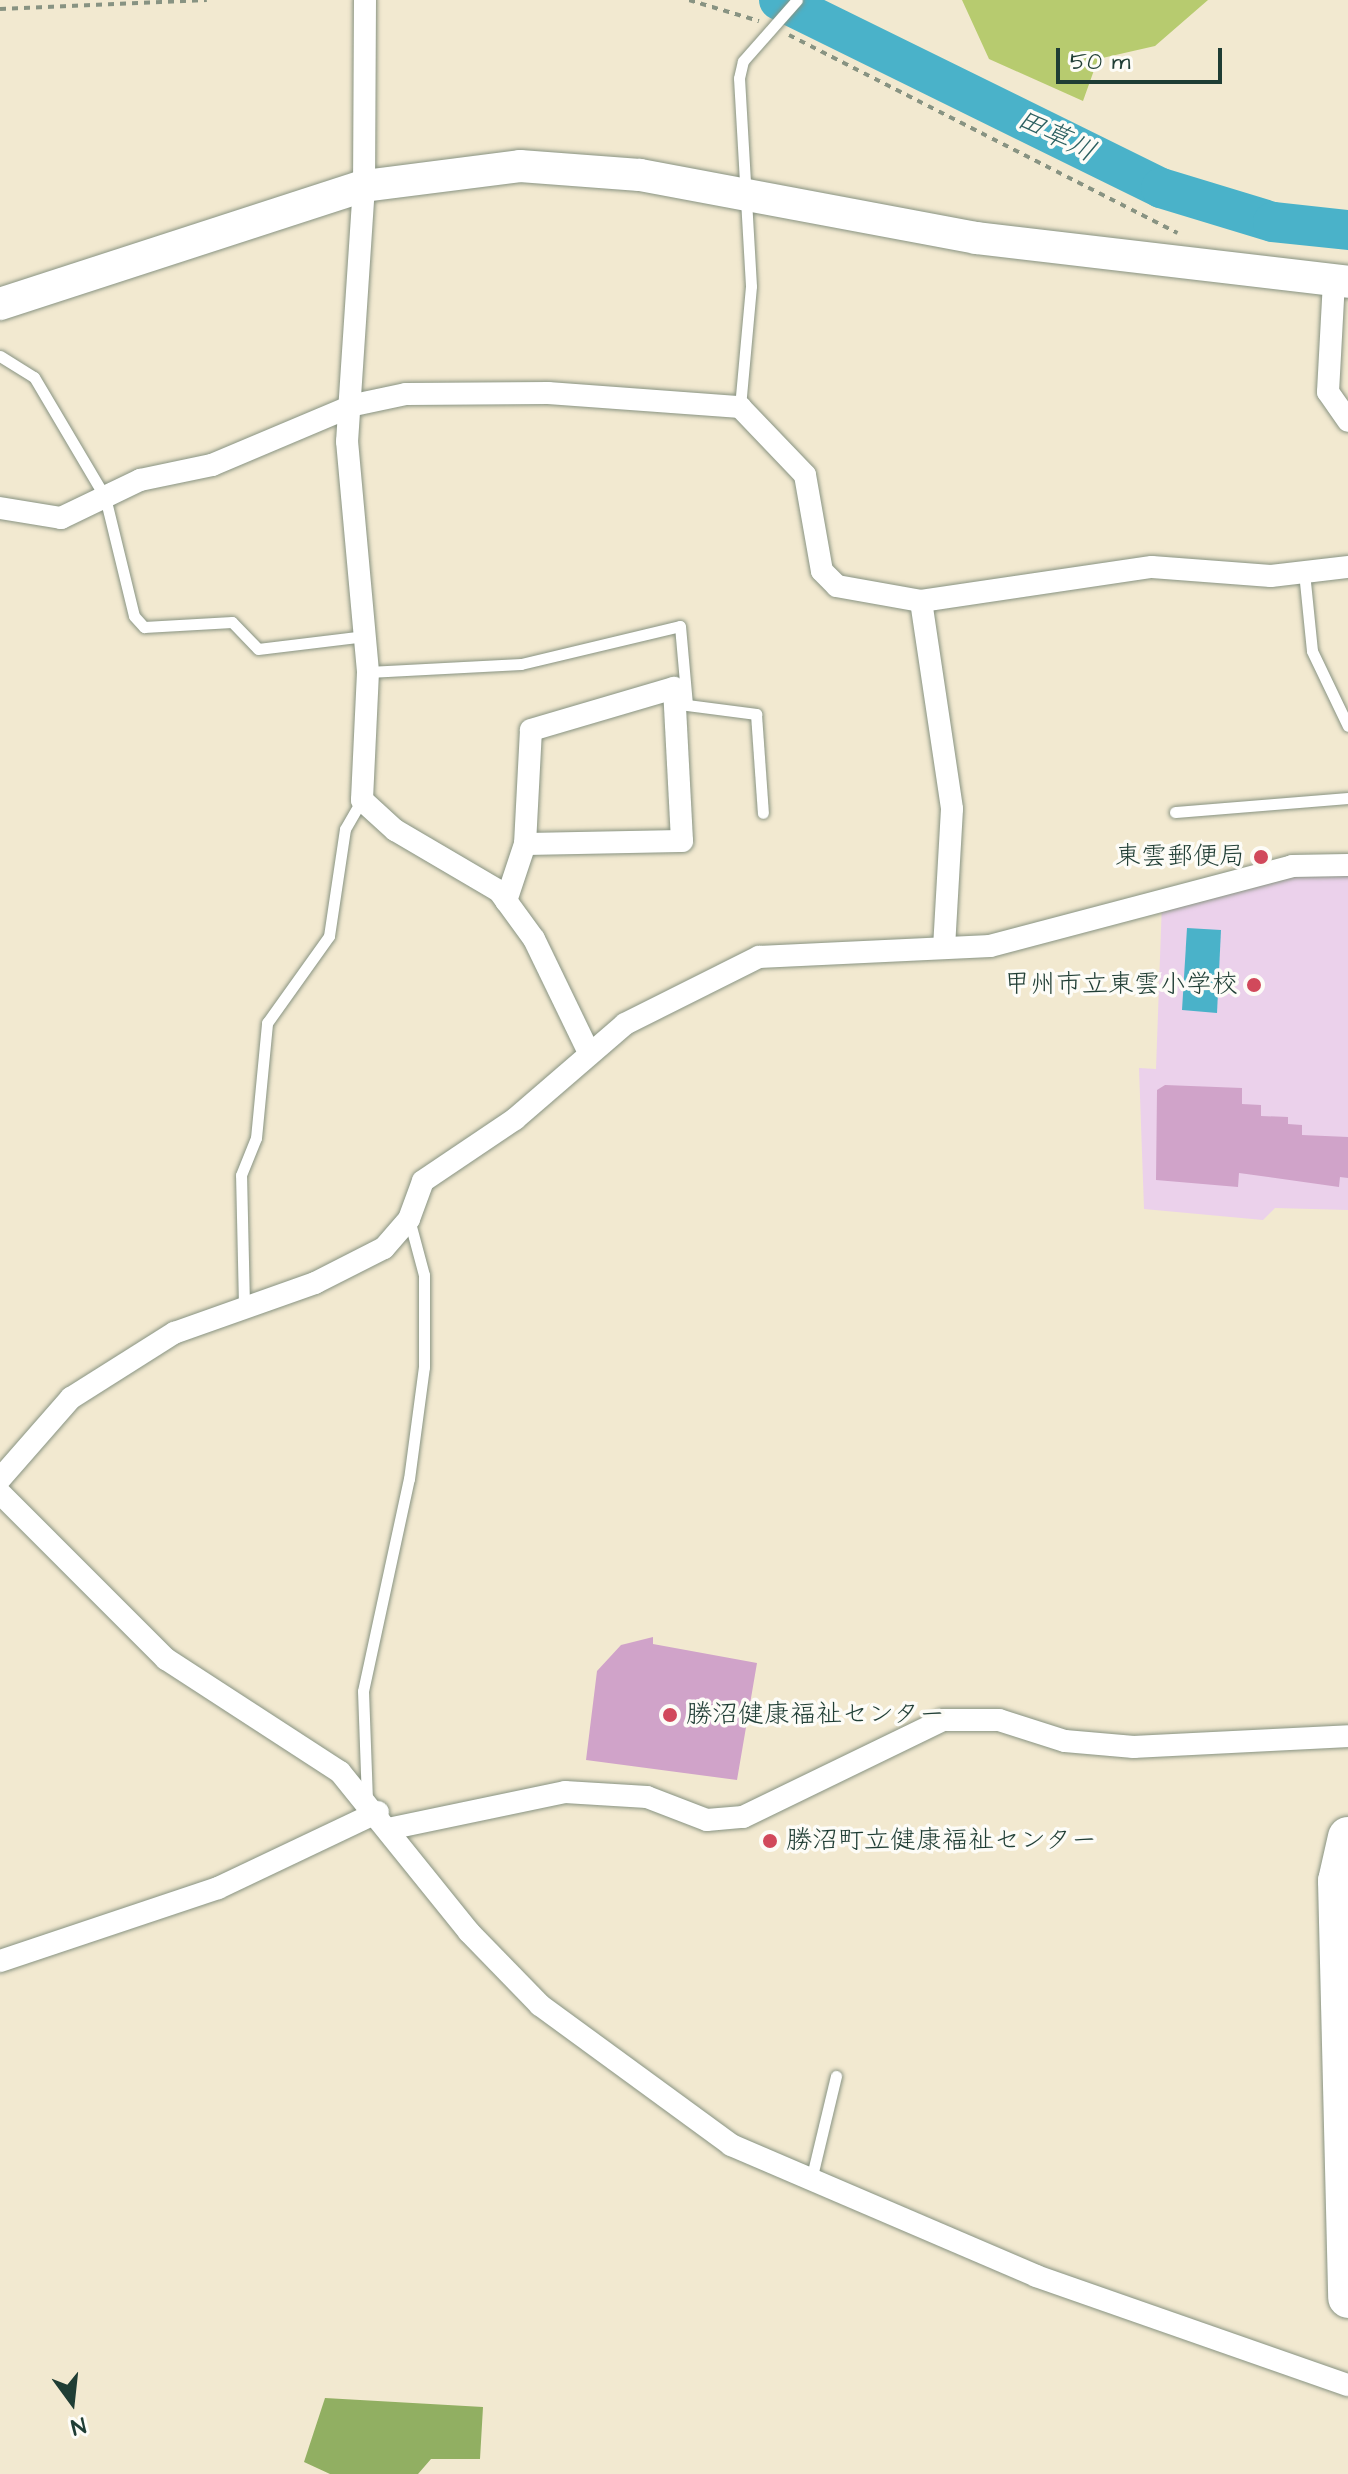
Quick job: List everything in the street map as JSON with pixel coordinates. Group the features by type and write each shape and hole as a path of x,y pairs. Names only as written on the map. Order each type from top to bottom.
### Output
{"highway":[{"path":"1348,1837 1338,1881 1348,2298"}],"street":[{"path":"365,0 364,186 354,405 347,441 368,672 362,800 395,830 506,901 534,939 589,1053"},
{"path":"0,304 364,186 520,166 640,175 932,232 1341,281 1328,392 1348,421"},
{"path":"0,508 61,518 140,480 256,450 354,405 406,394 548,393 740,407 805,475 822,571 837,586 921,601 1152,567 1271,576 1348,567"},
{"path":"921,601 952,809 944,948"},
{"path":"506,901 525,844 531,730 674,688 682,841 525,844"},
{"path":"0,1479 71,1398 174,1333 244,1305 315,1283 384,1248 409,1219 423,1181 515,1119 625,1024 759,957 944,948 1033,938 1292,866 1348,865"},
{"path":"0,1493 166,1659 340,1772 377,1814 469,1932 540,2005 731,2145 1193,2337 1348,2385"},
{"path":"0,1961 218,1888 377,1814 565,1792 647,1797 707,1820 743,1817 943,1720 999,1720 1065,1741 1134,1747 1348,1736"}],"lane":[{"path":"740,407 751,286 739,78 743,61 797,0"},
{"path":"0,356 34,377 105,497 134,616 144,627 232,622 258,649 365,636"},
{"path":"1304,572 1312,651 1348,726"},
{"path":"368,672 521,664 680,626 687,705 756,714 763,813"},
{"path":"1175,812 1348,798"},
{"path":"244,1305 241,1175 256,1138 267,1023 329,936 345,829 362,800"},
{"path":"377,1814 363,1691 395,1553 424,1367 424,1275 409,1219"},
{"path":"810,2180 836,2076"}],"path":[{"path":"0,9 207,0"},
{"path":"689,0 777,23 1183,236"}],"shaded area":[{"name":"甲州市立東雲小学校","path":"1348,865 1348,1210 1275,1208 1263,1220 1144,1209 1139,1068 1156,1069 1162,902"}],"green space":[{"path":"962,0 1208,0 1155,46 1098,59 1083,101 989,59"},
{"path":"325,2398 483,2407 480,2459 431,2459 418,2474 330,2474 304,2462"}],"water":[{"path":"1187,928 1221,930 1217,1013 1182,1010"}],"building":[{"path":"1165,1085 1242,1088 1242,1104 1261,1105 1261,1116 1288,1117 1288,1124 1302,1125 1302,1135 1348,1137 1348,1178 1340,1177 1339,1187 1239,1173 1238,1187 1156,1180 1157,1090"},
{"name":"勝沼健康福祉センター","path":"653,1637 653,1644 757,1663 737,1780 586,1760 597,1671 621,1645"}],"waterway":[{"name":"田草川","path":"779,0 1161,188 1273,222 1348,230"}],"place":[{"name":"東雲郵便局","path":"1261,857"},
{"name":"甲州市立東雲小学校","path":"1254,985"},
{"name":"勝沼健康福祉センター","path":"670,1715"},
{"name":"勝沼町立健康福祉センター","path":"770,1841"}]}
